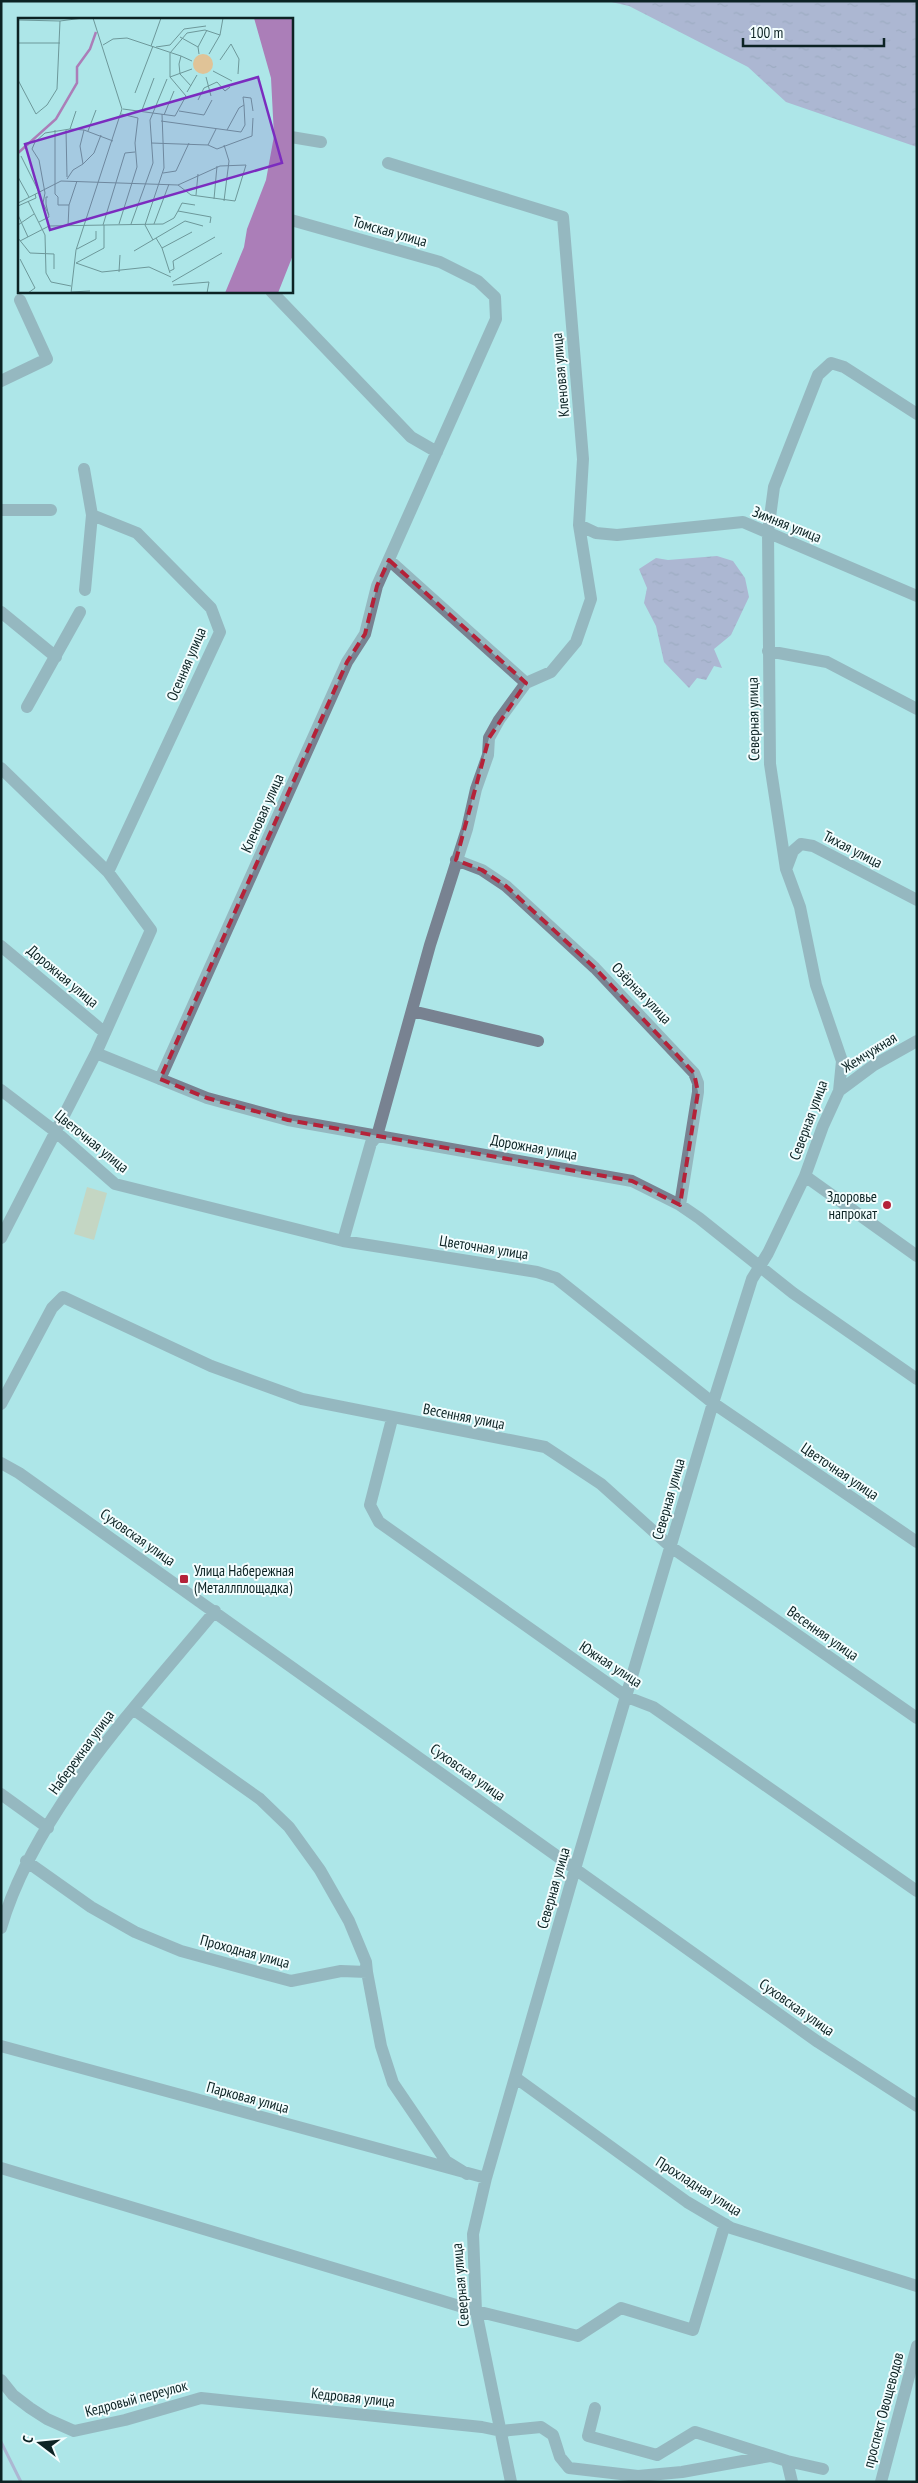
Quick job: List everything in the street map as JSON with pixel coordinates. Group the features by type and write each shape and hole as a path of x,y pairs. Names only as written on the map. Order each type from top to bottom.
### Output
{"street":[{"path":"292,137 321,142"},
{"name":"Кленовая улица","path":"388,163 563,217 583,459 578,525 591,599 576,642 551,672 526,683"},
{"name":"Томская улица","path":"292,220 440,262 478,281"},
{"name":"Кленовая улица","path":"160,1079 347,662 365,634 377,586 496,319 495,297 478,281"},
{"path":"272,292 411,437 437,452"},
{"path":"1,381 47,359 20,300"},
{"name":"Северная улица","path":"511,2482 476,2311 472,2234 486,2178 713,1402 752,1279 805,1176 838,1091 842,1061 819,994 800,907 786,870 770,764 768,532 774,487 818,375 831,363 844,367 917,414"},
{"path":"84,468 92,515 85,590"},
{"path":"1,510 51,510"},
{"name":"Осенняя улица","path":"92,515 137,533 211,608 220,632 108,872"},
{"name":"Зимняя улица","path":"578,525 596,533 617,535 744,522 917,596"},
{"path":"343,1241 371,1143 377,1136 456,860 467,829 476,789 488,755 489,738 499,720 526,683 389,560"},
{"path":"1,612 56,657"},
{"path":"27,707 80,612"},
{"path":"768,651 827,662 917,709"},
{"path":"1,1238 96,1053 151,930 108,872 2,769"},
{"name":"Тихая улица","path":"786,870 793,851 801,844 813,846 917,900"},
{"name":"Озёрная улица","path":"456,860 482,870 506,886 595,968 694,1073 698,1083 698,1092 680,1206"},
{"name":"Дорожная улица","path":"1,946 104,1032"},
{"path":"412,1011 538,1041"},
{"name":"Жемчужная","path":"838,1091 874,1065 917,1041"},
{"name":"Дорожная улица","path":"96,1053 207,1098 288,1120 632,1181 680,1206 794,1293 917,1379"},
{"name":"Цветочная улица","path":"1,1090 56,1132 115,1184 343,1241 538,1272 556,1278 713,1402 917,1542"},
{"path":"805,1176 917,1256"},
{"name":"Весенняя улица","path":"1,1404 52,1308 63,1298 220,1370 302,1399 392,1419 545,1447 601,1484 671,1547 917,1718"},
{"name":"Южная улица","path":"392,1419 370,1505 379,1522 628,1697 653,1707 917,1891"},
{"name":"Суховская улица","path":"1,1463 19,1473 818,2042 917,2106"},
{"name":"Набережная улица","path":"1,1928 10,1899 26,1861 48,1828 107,1741 215,1612"},
{"path":"133,1709 260,1799 289,1828 320,1870 349,1921 366,1962 381,2046 393,2083 446,2161 467,2174"},
{"path":"1,1794 48,1828"},
{"name":"Проходная улица","path":"26,1861 91,1907 135,1932 181,1951 291,1981 342,1971 367,1972"},
{"name":"Парковая улица","path":"1,2046 486,2178"},
{"name":"Прохладная улица","path":"516,2078 687,2202 725,2224 917,2286"},
{"path":"1,2168 476,2311 578,2336 621,2308 693,2330 725,2224"},
{"name":"проспект Овощеводов","path":"881,2482 917,2346"},
{"name":"Кедровый переулок","path":"3,2383 13,2395 30,2408 47,2419 74,2431 125,2420 201,2398"},
{"name":"Кедровая улица","path":"201,2398 482,2426 501,2431 541,2427 553,2435 560,2457 569,2468 638,2476 682,2472 770,2456"},
{"path":"595,2408 588,2436 657,2455 696,2432 787,2461 823,2469"},
{"path":"787,2461 792,2482"}],"highlighted area":[{"path":"389,560 526,683 489,738 456,860 482,870 506,886 595,968 694,1073 698,1092 680,1205 632,1181 288,1120 207,1098 160,1079 347,662 365,634 377,586"}],"shaded area":[{"path":"87,1187 107,1193 94,1240 74,1234"}],"water":[{"path":"607,1 917,1 917,147 786,102 748,67 629,6"},
{"path":"717,556 733,561 745,578 749,597 731,635 714,649 722,668 714,666 706,680 697,678 689,688 664,662 656,626 644,603 647,588 639,569 656,558 668,560"}],"waterway":[{"path":"1,2442 21,2482"}],"place":[{"name":"Здоровье напрокат","path":"887,1205"},
{"name":"Улица Набережная (Металлплощадка)","path":"184,1579"}]}
